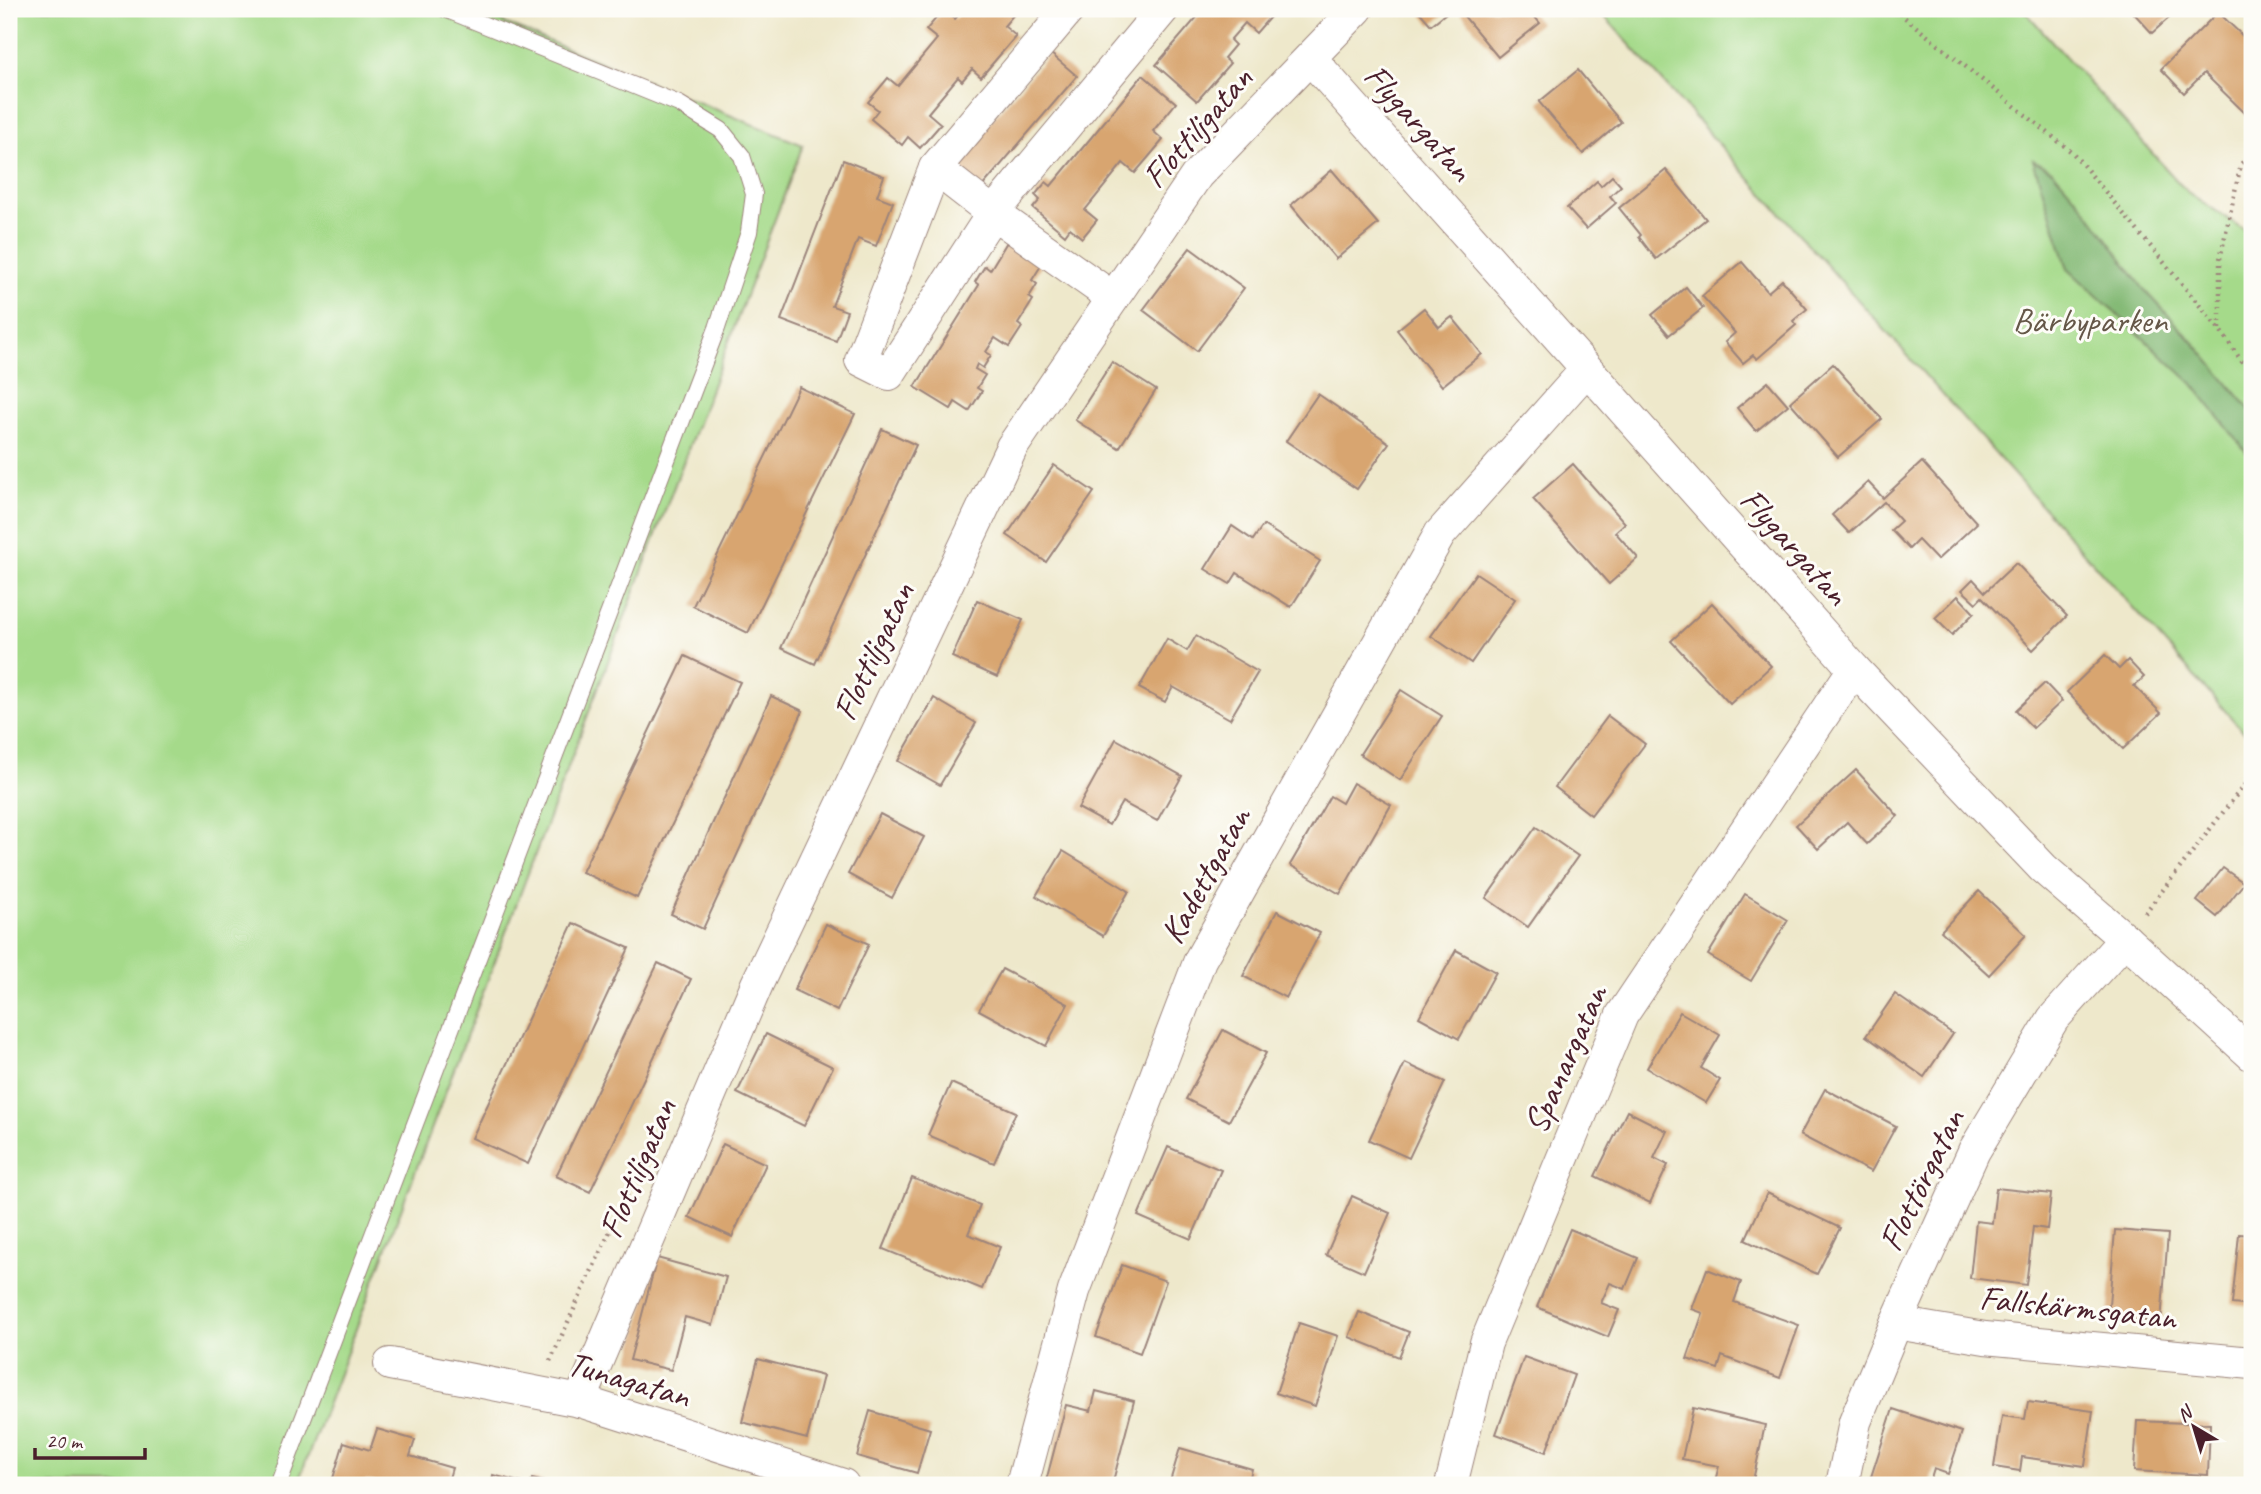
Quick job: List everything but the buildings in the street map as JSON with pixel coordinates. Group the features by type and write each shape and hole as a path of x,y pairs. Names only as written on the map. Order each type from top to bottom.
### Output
{"street":[{"path":"1069,9 935,168 861,360 889,374 993,213 1163,9"},
{"name":"Flottiljgatan","path":"580,1401 757,984 1012,447 1197,174 1357,9"},
{"name":"Flygargatan","path":"1311,59 1854,669 2043,868 2252,1055"},
{"path":"935,168 993,213 1113,298"},
{"name":"Kadettgatan","path":"1022,1485 1074,1291 1200,960 1440,534 1586,370"},
{"name":"Spanargatan","path":"1451,1485 1486,1343 1622,1015 1854,669"},
{"name":"Flottörgatan","path":"1842,1485 1855,1422 1896,1323 1974,1151 2053,1019 2125,939"},
{"name":"Fallskärmsgatan","path":"1896,1323 1984,1338 2252,1363"},
{"name":"Tunagatan","path":"390,1364 580,1401 843,1485"}],"lane":[{"path":"278,1485 717,328 749,232 754,194 743,156 722,130 679,104 445,9"}],"path":[{"path":"1894,9 2073,153 2220,330 2252,376"},
{"path":"2220,330 2220,259 2241,164 2252,152"},
{"path":"2125,939 2252,776"}],"green space":[{"path":"9,9 470,9 803,145 297,1485 9,1485"},
{"name":"Bärbyparken","path":"1598,9 2023,9 2186,191 2252,235 2252,741"},
{"path":"2033,160 2052,170 2085,208 2143,288 2196,345 2252,412 2252,459 2192,383 2068,269"}]}
